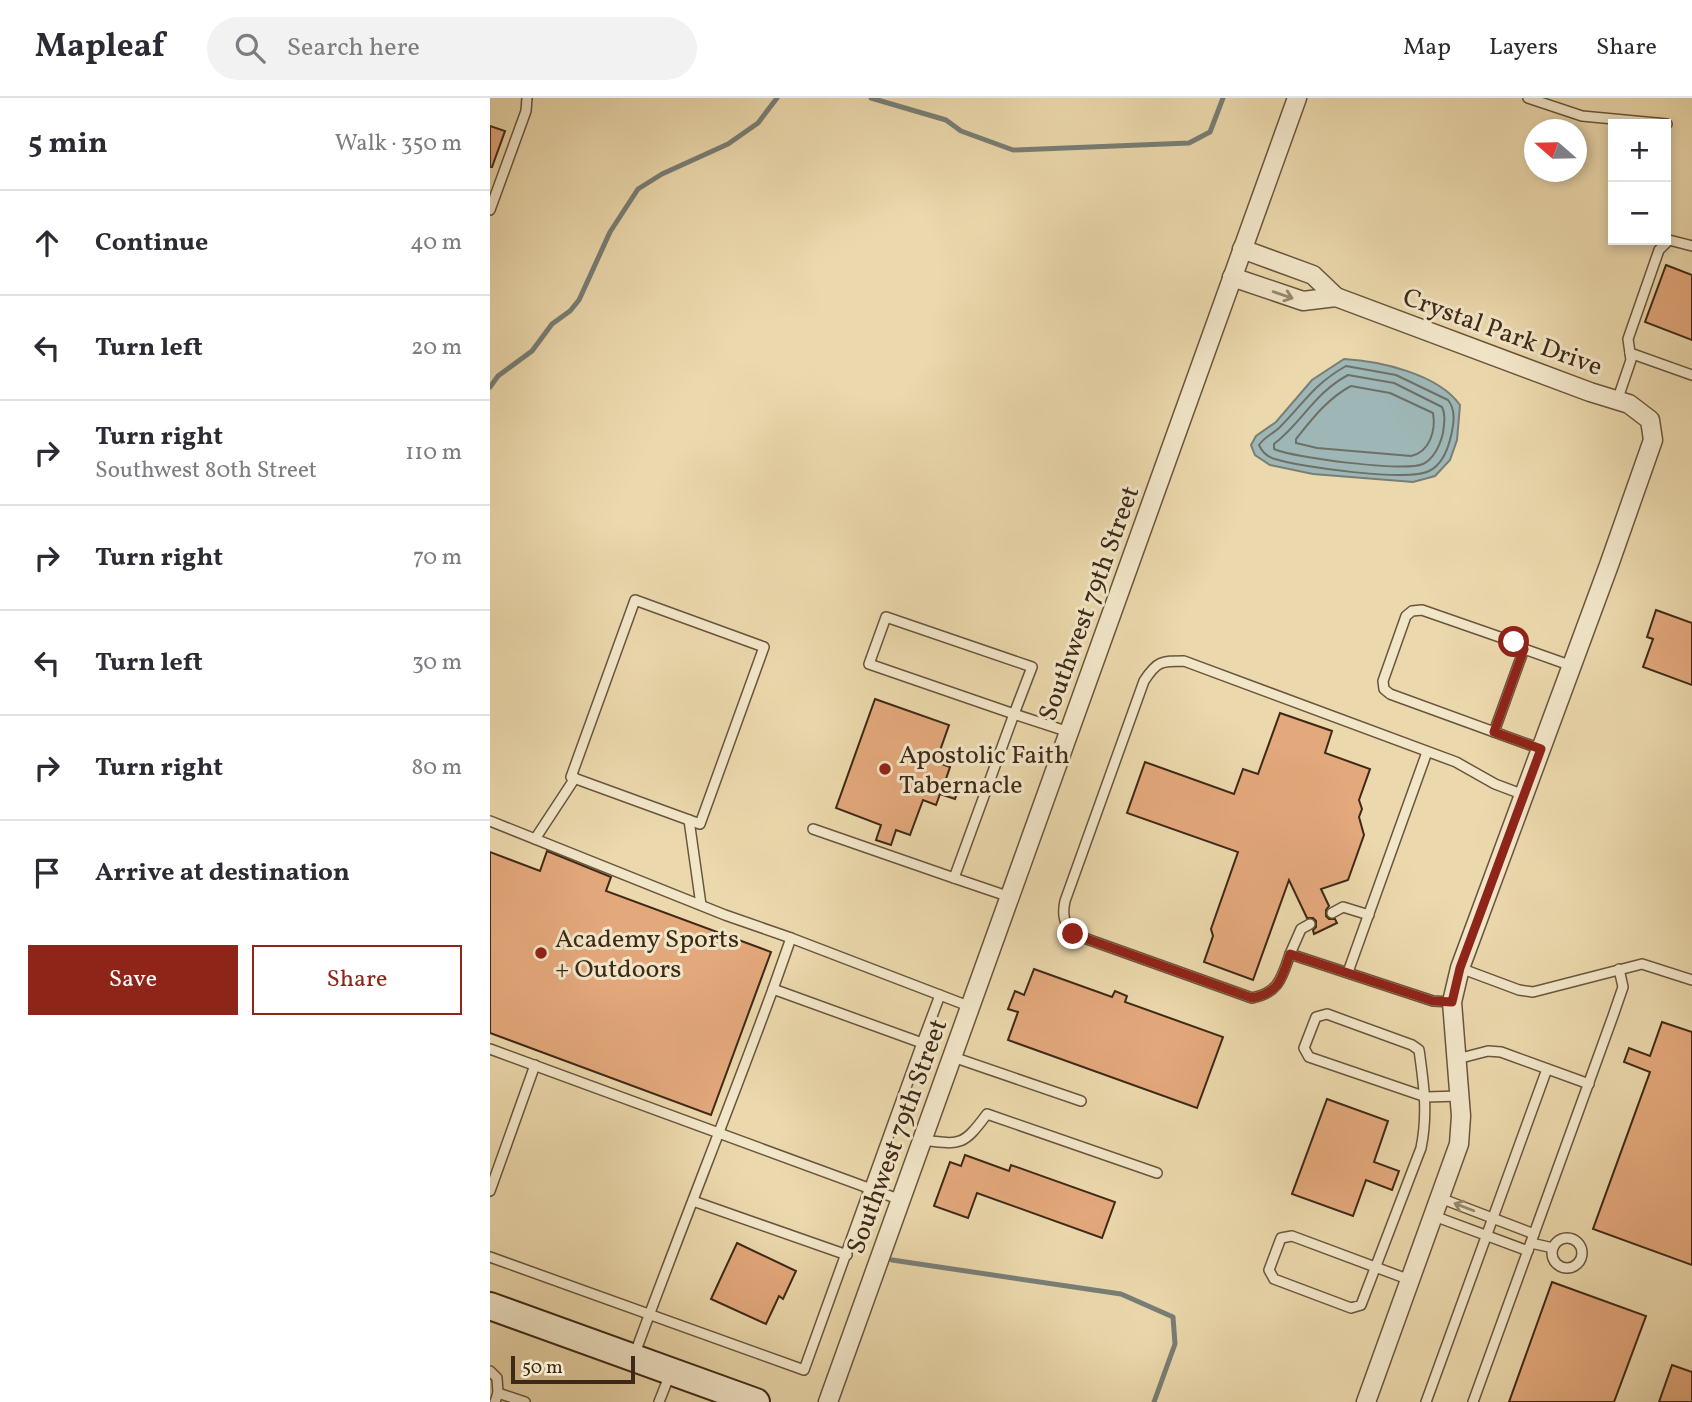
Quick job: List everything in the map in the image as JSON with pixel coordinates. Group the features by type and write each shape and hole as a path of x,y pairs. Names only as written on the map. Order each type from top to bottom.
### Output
{"main road":[{"path":"490,1306 756,1402"}],"street":[{"name":"Southwest 79th Street","path":"828,1402 1297,98"},
{"name":"Crystal Park Drive","path":"1242,249 1313,275 1336,297 1629,404 1650,420 1653,440 1572,666"},
{"name":"Crystal Park Drive","path":"1232,277 1303,301 1336,297"},
{"path":"1366,1402 1459,1144 1461,1116 1452,1002 1460,968 1572,666"}],"lane":[{"path":"490,210 526,110 527,98"},
{"path":"1528,98 1581,116 1613,119"},
{"path":"1617,401 1631,360 1628,339 1659,250 1669,240 1692,246"},
{"path":"1630,353 1692,375"},
{"path":"635,600 764,647 700,824 690,820 571,777 635,600"},
{"path":"1541,749 1390,694 1384,689 1383,681 1406,617 1412,611 1422,610 1514,642 1524,649 1572,666"},
{"path":"954,878 1014,714 1032,667 886,617 869,664 1014,714 1069,733"},
{"path":"1494,732 1524,649"},
{"path":"1310,924 1301,929 1280,983 1264,996 1252,998 1073,934 1065,925 1065,901 1144,681 1153,667 1163,660 1184,660 1456,762 1495,784 1524,794"},
{"path":"1348,972 1427,752"},
{"path":"536,839 575,778"},
{"path":"690,820 701,905"},
{"path":"490,821 701,905 971,1007"},
{"path":"813,829 1010,897"},
{"path":"1332,913 1343,907 1369,915"},
{"path":"633,1359 791,938"},
{"path":"1290,954 1433,1001 1452,1002"},
{"path":"1460,968 1519,990 1533,992 1642,964 1692,980"},
{"path":"1473,1402 1623,987 1619,969"},
{"path":"772,989 922,1043"},
{"path":"490,1257 804,1370 940,995"},
{"path":"1410,1280 1376,1267 1292,1236 1281,1238 1269,1270 1274,1279 1351,1308 1361,1306 1376,1267 1420,1148 1426,1097 1419,1050 1412,1045 1327,1014 1316,1017 1304,1048 1309,1057 1426,1097 1460,1096"},
{"path":"490,1049 901,1200"},
{"path":"1457,1059 1489,1051 1501,1052 1589,1084"},
{"path":"953,1058 1081,1101"},
{"path":"490,1191 535,1065"},
{"path":"1426,1402 1547,1069"},
{"path":"923,1140 954,1144 970,1136 987,1114 1157,1173"},
{"path":"1440,1198 1494,1219 1531,1242"},
{"path":"693,1202 847,1255"},
{"path":"1433,1216 1487,1237 1531,1242 1553,1248"},
{"path":"490,1371 497,1378 497,1397 525,1402"},
{"path":"659,1402 670,1372"}],"water":[{"path":"1344,359 1391,366 1423,377 1450,394 1460,405 1457,440 1450,460 1435,476 1413,482 1313,474 1270,465 1255,455 1251,445 1256,436 1276,422 1312,380"}],"building":[{"path":"490,126 505,131 492,167 490,167"},
{"path":"1666,265 1692,275 1692,340 1645,322"},
{"path":"1656,610 1692,623 1692,685 1643,667 1653,639 1647,637"},
{"path":"875,699 949,725 936,762 950,767 946,779 960,784 955,799 940,794 936,805 923,800 910,835 896,830 891,845 876,840 881,825 836,808"},
{"path":"1280,713 1332,731 1325,753 1370,769 1359,800 1362,809 1359,817 1364,835 1348,880 1321,889 1329,906 1326,916 1335,919 1337,923 1314,934 1316,921 1307,918 1289,880 1253,980 1204,962 1213,936 1211,929 1238,852 1127,813 1145,762 1234,794 1243,769 1258,774"},
{"path":"547,851 611,877 606,891 771,952 711,1115 490,1033 490,852 540,871"},
{"path":"1034,969 1112,997 1115,991 1127,996 1125,1002 1223,1037 1197,1108 1008,1040 1018,1012 1008,1009 1015,991 1024,995"},
{"path":"1662,1022 1692,1032 1692,1265 1593,1229 1650,1072 1624,1062 1629,1048 1650,1056"},
{"path":"1327,1099 1388,1121 1374,1162 1399,1171 1392,1190 1366,1180 1353,1216 1292,1194"},
{"path":"965,1155 1009,1171 1011,1165 1115,1202 1102,1238 977,1193 968,1218 934,1206 950,1162 961,1166"},
{"path":"737,1243 796,1271 783,1299 779,1296 766,1324 711,1299"},
{"path":"1552,1282 1646,1316 1614,1402 1509,1402"},
{"path":"1672,1365 1692,1372 1692,1402 1659,1402"}],"waterway":[{"path":"490,387 498,376 532,351 552,324 570,311 579,300 610,232 638,189 662,174 728,144 758,123 777,98"},
{"path":"871,98 946,120 961,131 1013,150 1189,143 1210,132 1223,98"},
{"path":"892,1260 1121,1294 1173,1317 1175,1344 1154,1402"}],"place":[{"name":"Apostolic Faith Tabernacle","path":"885,769"},
{"name":"Academy Sports + Outdoors","path":"541,953"}],"route":[{"path":"1073,934 1252,998 1264,996 1280,983 1290,954 1433,1001 1452,1002 1460,968 1541,749 1494,732 1524,649 1514,642"}]}
